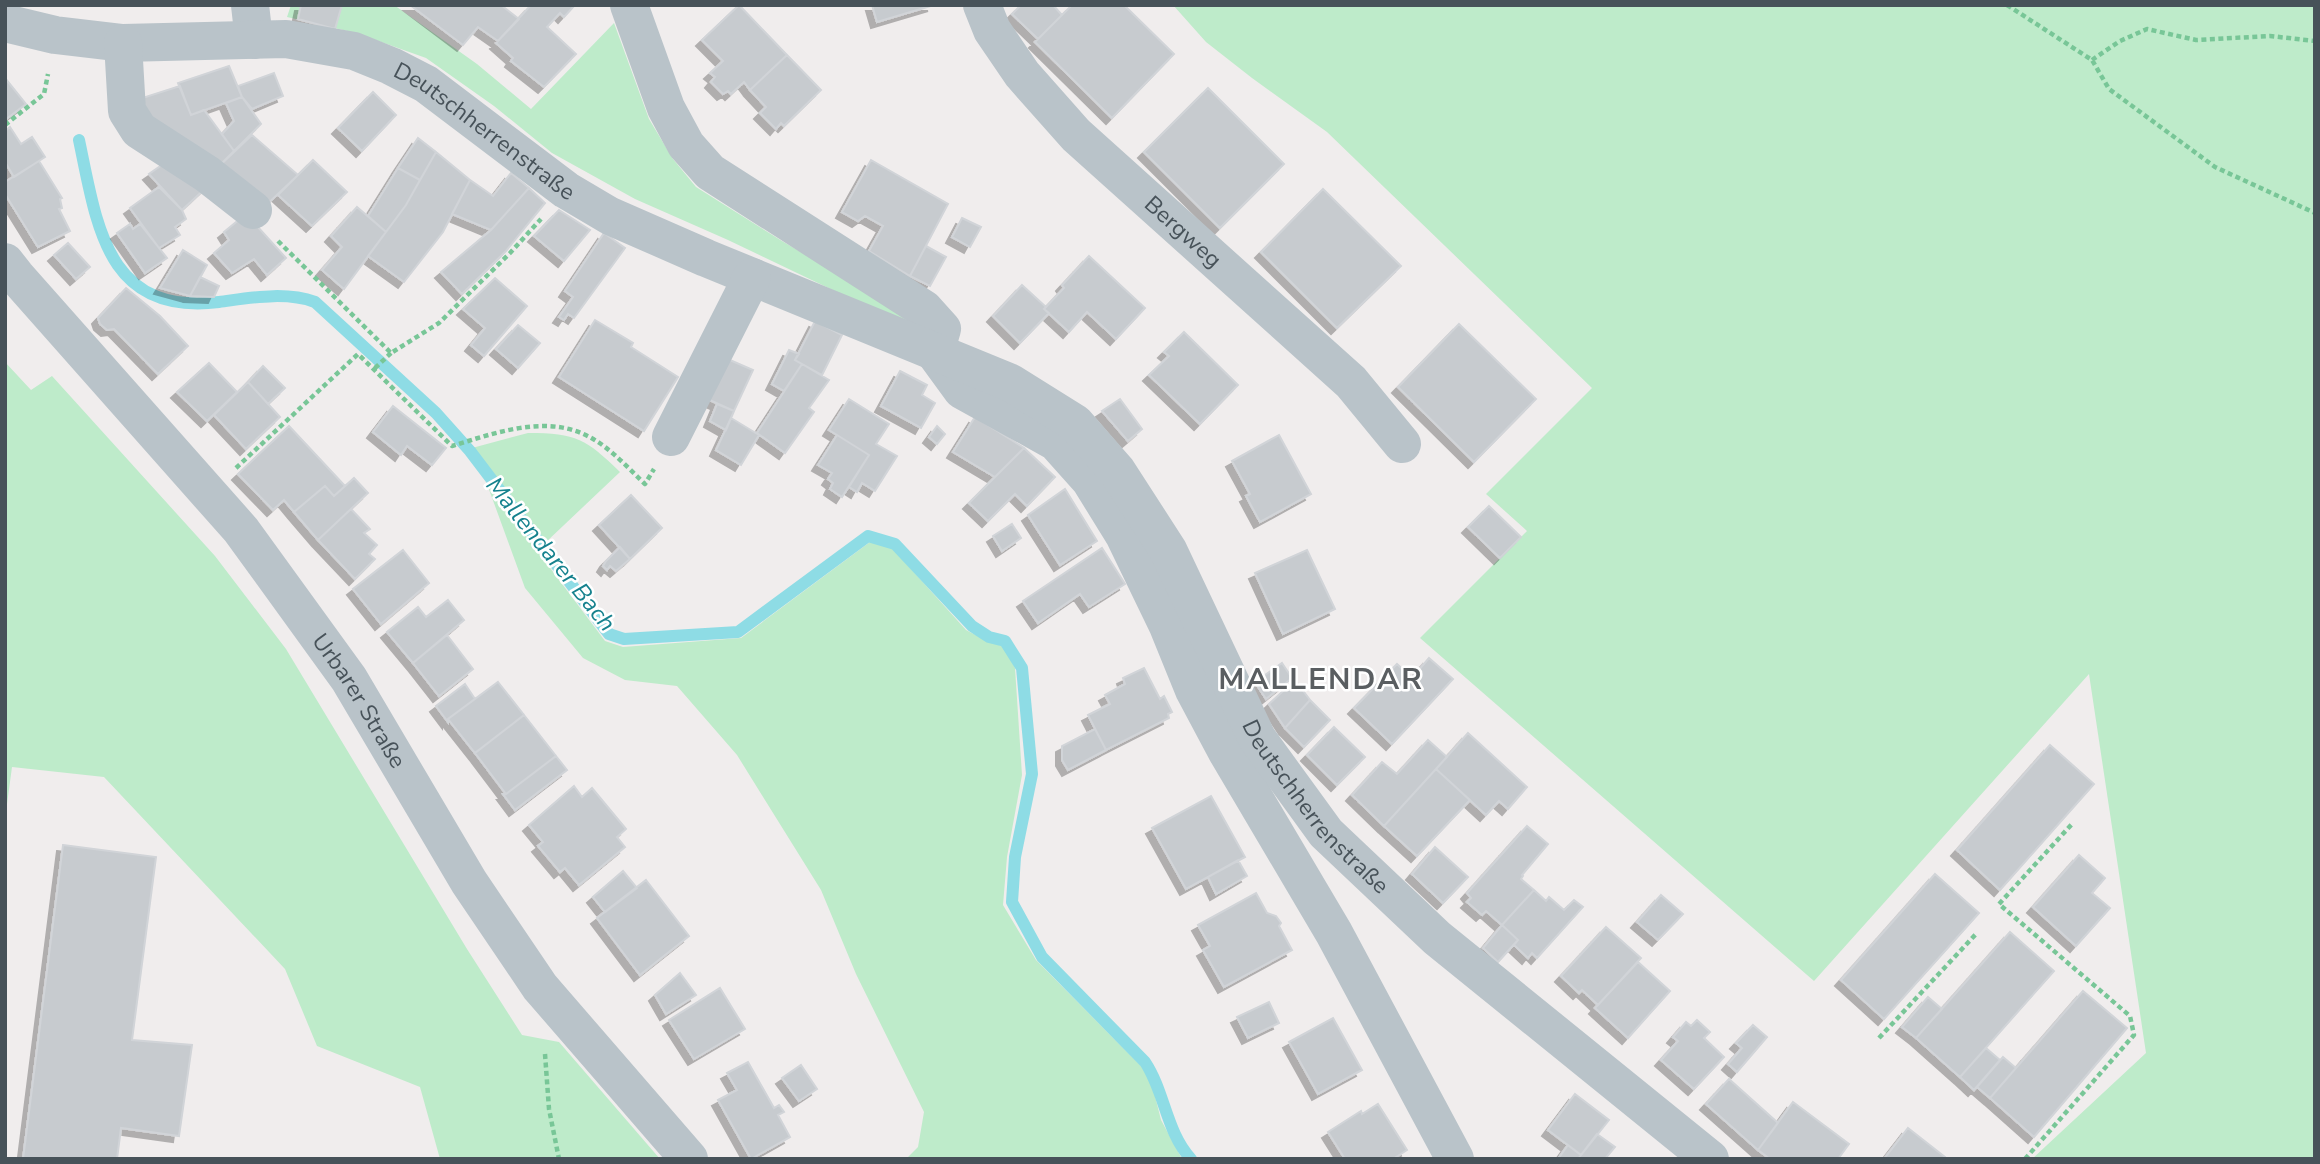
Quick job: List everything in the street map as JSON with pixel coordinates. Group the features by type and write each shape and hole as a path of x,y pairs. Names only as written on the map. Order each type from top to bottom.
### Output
{"street":[{"path":"629,5 666,108 687,145 710,172 925,309 942,329 934,352"},
{"name":"Bergweg","path":"982,5 992,30 1021,74 1076,135 1351,382 1402,444"},
{"name":"Deutschherrenstraße","path":"5,23 55,35 122,43 252,23 286,39 354,51 426,84 566,190 610,216 1012,383 1075,423 1117,471 1168,550 1256,738 1326,833 1437,938 1710,1159"},
{"path":"122,43 127,111 139,130 207,174 253,210"},
{"name":"Urbarer Straße","path":"5,262 210,493 289,594 349,679 469,882 541,987 689,1159"},
{"path":"671,437 752,277"},
{"name":"Deutschherrenstraße","path":"934,352 962,390 1056,442 1090,481 1124,535 1168,626 1194,690 1227,752 1334,933 1455,1159"}],"path":[{"path":"2007,5 2092,60 2109,89 2215,167 2315,214"},
{"path":"2092,60 2120,41 2147,29 2196,40 2270,36 2315,41"},
{"path":"5,125 44,94 55,35"},
{"path":"375,368 391,353 439,323 510,253 566,190"},
{"path":"253,210 282,247 391,353"},
{"path":"210,493 358,354 452,446 525,427 553,427 579,432 603,445 645,484 654,471"},
{"path":"2025,1159 2134,1035 2130,1016 1999,904 2072,824"},
{"path":"1879,1038 1976,934"},
{"path":"541,987 549,1110 559,1159"}],"green space":[{"path":"291,5 394,5 477,64 531,109 614,23 649,119 673,159 696,187 911,317 908,326 635,199 552,153 494,106 426,58 356,33 287,17"},
{"path":"1173,5 2315,5 2315,1159 2032,1159 2146,1053 2089,674 1814,981 1420,638 1527,531 1486,494 1592,388 1327,132 1206,42"},
{"path":"5,362 31,390 52,376 215,556 286,649 522,1035 559,1042 660,1159 440,1159 420,1087 317,1046 285,969 104,777 12,767 5,819"},
{"path":"528,433 558,434 580,440 620,472 545,543 472,448"},
{"path":"487,484 605,641 623,647 741,638 870,542 892,548 966,630 1005,647 1015,668 1022,775 1007,857 1003,905 1036,960 1140,1065 1151,1080 1161,1120 1182,1159 906,1159 918,1147 924,1112 856,974 821,890 737,755 677,686 625,680 583,658 525,588"}],"building":[{"path":"301,5 342,5 335,29 298,19"},
{"path":"410,5 501,5 519,19 498,41 478,27 463,45"},
{"path":"531,5 575,5 564,17 560,13 547,27 576,54 544,87 511,61 513,58 496,43"},
{"path":"739,5 787,55 750,90 744,82 731,94 728,91 723,94 711,82 715,77 710,73 723,61 702,40"},
{"path":"872,5 934,5 877,22"},
{"path":"1021,5 1053,5 1062,15 1038,39 1012,14"},
{"path":"1072,5 1124,5 1174,54 1112,118 1035,42"},
{"path":"787,55 821,90 784,126 781,123 776,129 760,113 766,107 750,90"},
{"path":"229,66 242,97 191,115 178,83"},
{"path":"274,73 283,96 252,109 242,97 238,86"},
{"path":"5,78 26,104 5,120"},
{"path":"180,86 191,115 204,110 234,151 215,170 150,131 136,100"},
{"path":"1208,88 1284,164 1220,228 1144,152"},
{"path":"373,92 396,115 362,151 338,128"},
{"path":"242,97 261,124 234,151 222,134 234,121 226,103"},
{"path":"10,127 21,144 32,137 45,157 14,177 5,162 5,131"},
{"path":"252,135 298,175 261,210 215,170"},
{"path":"418,138 436,152 420,180 398,168"},
{"path":"436,152 470,180 443,232 404,282 368,256 406,205"},
{"path":"169,160 208,186 182,210 149,174"},
{"path":"313,160 347,192 312,226 278,195"},
{"path":"871,160 948,204 910,276 869,251 883,226 865,216 858,221 842,212"},
{"path":"39,161 62,198 62,208 59,209 70,231 38,247 5,194 5,182"},
{"path":"398,168 420,180 386,232 368,216"},
{"path":"511,173 529,188 491,230 452,214 470,180 493,196"},
{"path":"159,187 182,210 186,219 175,227 180,235 159,248 130,208"},
{"path":"529,188 545,203 506,251 462,294 441,272 491,230"},
{"path":"1323,189 1401,266 1337,328 1261,252"},
{"path":"357,207 386,232 344,289 322,270 342,247 331,236"},
{"path":"559,210 590,230 564,261 534,236"},
{"path":"246,214 286,258 267,275 254,259 232,273 214,253 229,240 224,232"},
{"path":"962,218 981,227 970,247 952,237"},
{"path":"130,224 133,229 140,224 167,258 145,273 117,233"},
{"path":"604,233 625,248 574,318 568,314 564,320 559,317 573,297 565,291"},
{"path":"68,243 90,267 76,279 54,255"},
{"path":"926,246 946,257 930,286 910,276"},
{"path":"183,250 207,265 190,296 160,288"},
{"path":"1089,256 1145,308 1116,339 1087,312 1069,332 1044,309"},
{"path":"200,277 219,286 214,297 190,296"},
{"path":"495,278 527,306 484,356 471,345 485,328 463,309"},
{"path":"1022,285 1049,313 1020,343 993,316"},
{"path":"126,288 160,316 188,346 158,374 114,329 107,330 100,324 98,318"},
{"path":"595,320 633,343 631,347 678,377 644,431 559,377"},
{"path":"815,321 842,335 822,375 795,360"},
{"path":"1459,324 1536,399 1474,462 1398,387"},
{"path":"518,325 540,343 518,368 496,349"},
{"path":"1184,332 1238,385 1200,424 1149,375 1169,356 1164,352"},
{"path":"789,350 799,354 795,360 802,364 784,391 772,384"},
{"path":"723,357 753,370 734,411 705,398"},
{"path":"209,363 237,392 207,421 177,392"},
{"path":"802,364 829,380 809,408 814,412 785,453 757,433"},
{"path":"263,366 285,388 268,404 248,382"},
{"path":"900,371 927,385 922,395 935,403 921,428 881,406"},
{"path":"248,382 280,417 246,449 214,415"},
{"path":"849,399 889,424 876,444 897,456 875,491 862,483 857,492 849,487 869,455 829,430"},
{"path":"1120,399 1142,429 1128,441 1102,411"},
{"path":"717,404 734,411 726,430 710,421"},
{"path":"393,406 446,448 432,465 407,446 401,455 373,432"},
{"path":"975,417 1024,448 995,477 953,452"},
{"path":"731,418 759,435 741,465 716,450"},
{"path":"289,426 345,486 334,496 325,486 294,512 284,500 273,510 238,474"},
{"path":"937,426 945,434 937,444 929,437"},
{"path":"837,435 869,455 842,497 830,489 833,483 828,479 832,473 818,465"},
{"path":"1279,435 1311,494 1260,522 1246,496 1250,494 1232,461"},
{"path":"1024,448 1055,477 1027,506 1015,494 988,521 969,503"},
{"path":"354,478 368,493 318,540 294,512 325,486 334,496"},
{"path":"1065,489 1097,541 1060,565 1028,515"},
{"path":"631,495 662,528 630,559 599,525"},
{"path":"1489,506 1521,537 1500,558 1468,527"},
{"path":"351,509 370,529 364,533 377,545 369,554 375,559 355,579 318,540"},
{"path":"1012,524 1021,538 1002,551 993,536"},
{"path":"620,547 630,559 616,571 610,566 607,570 603,566"},
{"path":"1102,548 1125,584 1089,607 1080,594 1038,623 1023,601"},
{"path":"403,550 429,583 381,624 353,589"},
{"path":"1307,550 1335,609 1283,634 1255,573"},
{"path":"448,600 464,620 413,663 387,632 418,607 426,617"},
{"path":"447,635 473,669 439,696 413,663"},
{"path":"1429,658 1453,679 1392,744 1354,708 1397,664 1412,678"},
{"path":"1282,663 1292,678 1266,699 1255,682"},
{"path":"1144,668 1160,699 1164,696 1172,712 1168,714 1169,718 1106,750 1088,715 1110,704 1105,695 1125,684 1123,678"},
{"path":"1295,680 1310,700 1285,728 1269,704"},
{"path":"498,682 524,715 475,753 448,719"},
{"path":"465,684 475,699 448,719 448,722 436,706"},
{"path":"1310,700 1330,720 1304,747 1285,728"},
{"path":"524,715 556,756 506,794 475,753"},
{"path":"1334,727 1365,757 1337,785 1307,755"},
{"path":"1095,729 1106,750 1068,770 1062,760 1062,746"},
{"path":"1468,733 1527,787 1508,809 1499,801 1486,815 1436,769"},
{"path":"1428,740 1447,757 1384,826 1352,795 1382,762 1397,774"},
{"path":"2050,745 2094,784 2000,890 1957,850"},
{"path":"556,756 567,770 515,810 503,794"},
{"path":"1436,769 1470,800 1417,856 1384,826"},
{"path":"574,786 582,797 592,788 626,829 617,837 625,847 579,885 565,868 560,872 538,846 543,842 529,825"},
{"path":"1211,796 1245,857 1186,889 1152,828"},
{"path":"1527,826 1548,844 1522,875 1521,879 1534,890 1502,925 1486,911 1482,915 1467,902 1471,898 1467,893"},
{"path":"63,845 156,857 132,1040 192,1045 179,1136 121,1128 117,1159 23,1159"},
{"path":"1435,847 1468,877 1443,903 1412,874"},
{"path":"2079,855 2105,878 2092,893 2110,908 2076,946 2033,907"},
{"path":"1238,860 1247,876 1216,894 1208,877"},
{"path":"623,871 637,888 605,912 593,897"},
{"path":"1935,874 1979,913 1884,1019 1841,980"},
{"path":"646,880 689,936 640,975 597,918"},
{"path":"1534,890 1546,901 1549,897 1564,910 1574,900 1583,907 1537,958 1532,953 1528,958 1514,945 1518,940 1502,925"},
{"path":"1256,893 1267,913 1276,916 1281,923 1279,926 1292,950 1224,987 1203,950 1210,946 1198,925"},
{"path":"1661,895 1683,914 1658,940 1637,922"},
{"path":"1502,925 1518,940 1498,962 1483,948"},
{"path":"1606,927 1641,958 1598,1005 1582,990 1579,993 1561,976"},
{"path":"2010,932 2054,971 1960,1077 1916,1038"},
{"path":"1638,962 1670,991 1628,1038 1595,1008"},
{"path":"680,973 696,995 666,1014 655,995"},
{"path":"720,988 745,1029 694,1059 669,1020"},
{"path":"2083,991 2127,1028 2034,1137 1990,1098"},
{"path":"1928,997 1942,1009 1916,1038 1902,1027"},
{"path":"1269,1002 1279,1023 1248,1038 1237,1017"},
{"path":"1333,1018 1362,1070 1318,1094 1289,1042"},
{"path":"1697,1020 1710,1032 1704,1038 1724,1057 1694,1089 1661,1060 1678,1041 1673,1037 1686,1022 1691,1026"},
{"path":"1753,1025 1767,1037 1737,1072 1728,1064 1742,1048 1736,1043"},
{"path":"1986,1048 2000,1060 1974,1090 1960,1077"},
{"path":"2003,1057 2016,1068 1990,1098 1977,1087"},
{"path":"748,1062 774,1108 779,1105 784,1112 778,1115 790,1137 751,1159 718,1100 737,1090 727,1073"},
{"path":"801,1065 817,1089 799,1101 782,1078"},
{"path":"1729,1079 1778,1123 1758,1150 1706,1104"},
{"path":"1575,1094 1609,1120 1581,1155 1548,1130"},
{"path":"1793,1102 1849,1144 1838,1159 1770,1159 1758,1150"},
{"path":"1378,1104 1407,1150 1393,1159 1345,1159 1328,1132 1361,1111 1362,1114"},
{"path":"1908,1128 1945,1157 1944,1159 1884,1159"},
{"path":"1597,1134 1615,1147 1605,1159 1578,1159"},
{"path":"1568,1145 1581,1155 1578,1159 1558,1159"}],"waterway":[{"name":"Mallendarer Bach","path":"79,140 101,232 113,258 130,279 152,295 181,303 280,296 315,302 436,413 470,451 609,634 624,639 738,632 868,536 895,544 972,626 989,637 1005,641 1022,668 1032,774 1015,857 1012,902 1042,957 1145,1062 1176,1137 1191,1159"}],"district":[{"name":"MALLENDAR","path":"1321,679"}]}
